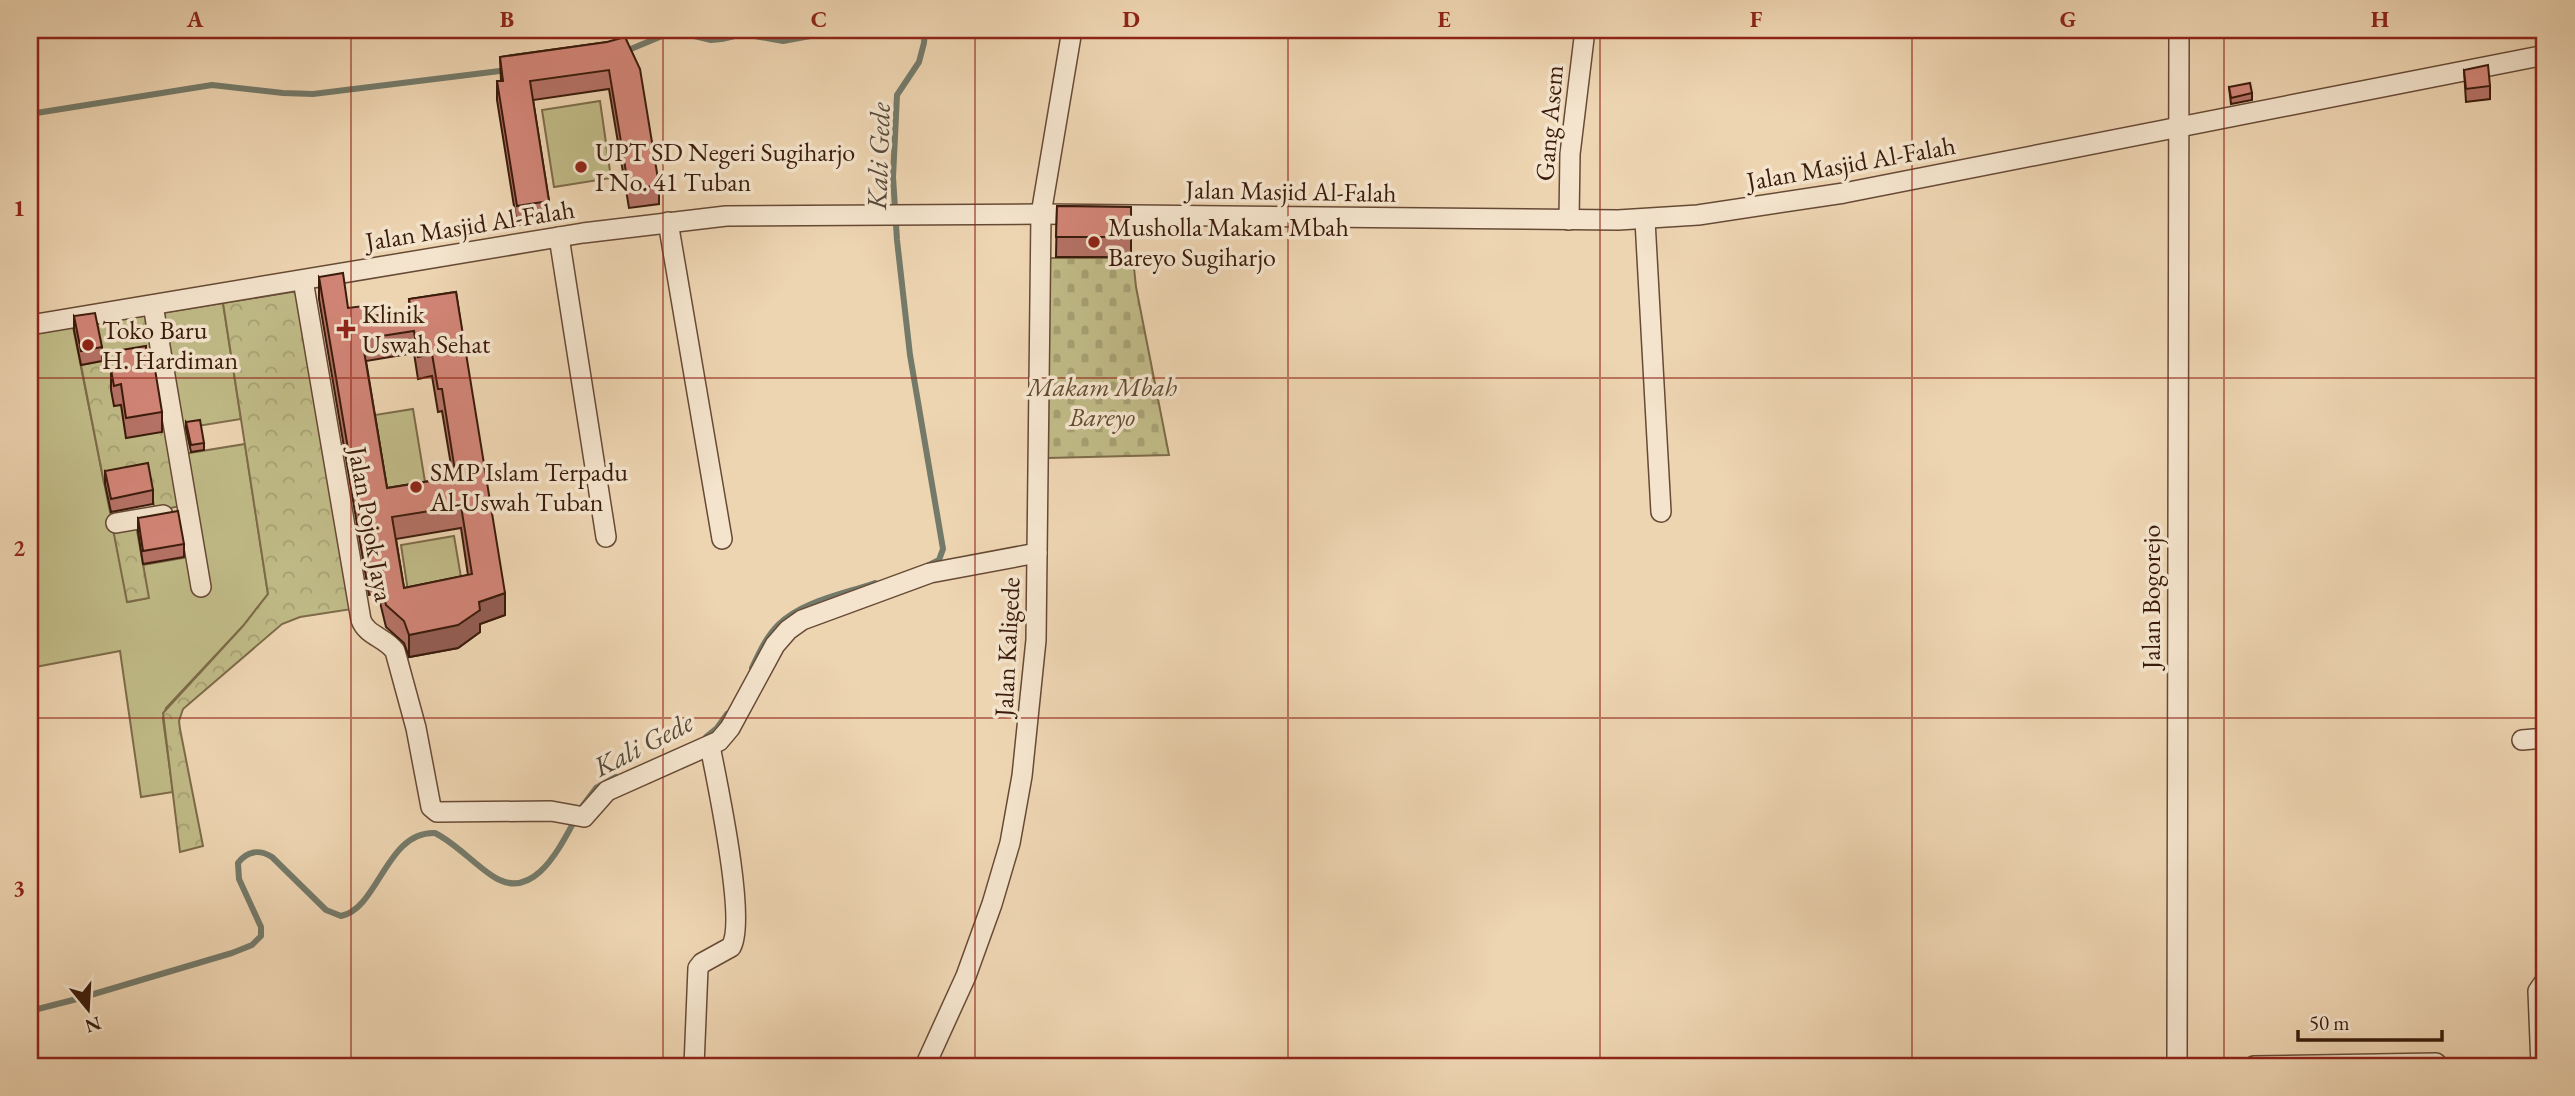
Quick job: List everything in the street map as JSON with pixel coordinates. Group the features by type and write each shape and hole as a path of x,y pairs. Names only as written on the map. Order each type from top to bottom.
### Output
{"street":[{"name":"Jalan Kaligede","path":"925,1066 974,954 1010,843 1024,766 1034,674 1041,214 1072,30"},
{"name":"Gang Asem","path":"1569,220 1572,134 1585,30"},
{"name":"Jalan Bogorejo","path":"2177,1066 2179,30"},
{"name":"Jalan Masjid Al-Falah","path":"30,325 559,237 668,222 757,215 880,213 1645,220 1844,193 2545,55"},
{"path":"1645,220 1661,512"},
{"path":"668,222 722,539"},
{"path":"559,237 606,537"},
{"name":"Jalan Pojok Jaya","path":"303,280 361,620 367,630 388,643 394,651 416,728 431,807 437,812 500,810 587,815 607,790 719,741 730,728 780,638 802,620 930,573 1037,553"},
{"path":"153,304 201,587"},
{"path":"116,523 188,510"},
{"path":"2522,740 2545,737"},
{"path":"694,1066 698,968 731,947 736,933 731,863 710,746"},
{"path":"2541,1066 2538,991 2545,981"},
{"path":"2253,1066 2436,1063"}],"green space":[{"path":"600,101 611,178 554,187 542,110"},
{"name":"Makam Mbah Bareyo","path":"1049,258 1133,258 1136,287 1169,455 1048,458"},
{"path":"297,291 352,609 300,617 282,624 183,709 179,721 180,729 203,846 180,852 163,713 243,626 268,594 223,303"},
{"path":"223,303 241,419 179,429 183,454 245,444 268,594 243,626 166,708 163,719 173,792 141,797 120,651 30,668 30,335 73,327 128,602 148,598 143,565 189,557 149,315"},
{"path":"149,315 181,506 155,511 148,475 104,483 81,365 103,361 95,323"},
{"path":"413,409 428,500 390,507 375,415"},
{"path":"136,525 149,598 127,602 113,529"},
{"path":"454,536 463,589 409,598 401,545"}],"building":[{"path":"625,37 640,69 659,185 629,190 609,70 530,81 549,201 517,206 497,81 503,81 500,57"},
{"path":"2488,65 2490,86 2466,89 2464,70"},
{"path":"2250,83 2252,93 2231,98 2229,87"},
{"path":"1057,206 1131,207 1131,237 1056,237"},
{"path":"343,273 348,308 372,305 374,316 411,311 409,299 456,292 505,593 479,602 480,610 458,625 409,635 404,621 386,605 378,572 369,573 319,277","holes":["414,331 418,357 432,354 438,389 442,389 456,477 387,488 362,339","461,506 472,574 404,588 392,517"]},
{"path":"95,313 102,347 81,351 74,316"},
{"path":"146,346 146,351 152,351 162,412 126,418 121,384 114,386 111,370 118,369 115,351"},
{"path":"200,420 204,443 191,445 186,422"},
{"path":"148,463 153,490 111,499 105,471"},
{"path":"178,511 184,544 143,551 138,518"},
{"path":"984,1060 1016,1061 1016,1066 983,1066"}],"waterway":[{"path":"626,51 674,31 711,40 743,34 783,41 843,30"},
{"name":"Kali Gede","path":"925,30 919,62 897,95 893,177 910,355 943,549 939,560 929,565"},
{"path":"30,114 212,85 313,94 508,70"},
{"name":"Kali Gede","path":"752,668 770,635 788,617 811,604 875,583"},
{"name":"Kali Gede","path":"706,737 727,714"},
{"name":"Kali Gede","path":"581,808 596,788 616,777"},
{"name":"Kali Gede","path":"30,1011 252,945 261,936 261,927 239,879 238,863 254,852 272,857 326,910 341,916 354,910 365,899 394,856 405,844 418,836 435,833 491,875 506,882 520,883 543,869 576,818"}],"place":[{"name":"UPT SD Negeri Sugiharjo I No. 41 Tuban","path":"581,167"},
{"name":"Musholla Makam Mbah Bareyo Sugiharjo","path":"1094,242"},
{"name":"Klinik Uswah Sehat","path":"346,329"},
{"name":"Toko Baru H. Hardiman","path":"88,345"},
{"name":"SMP Islam Terpadu Al-Uswah Tuban","path":"416,487"}]}
